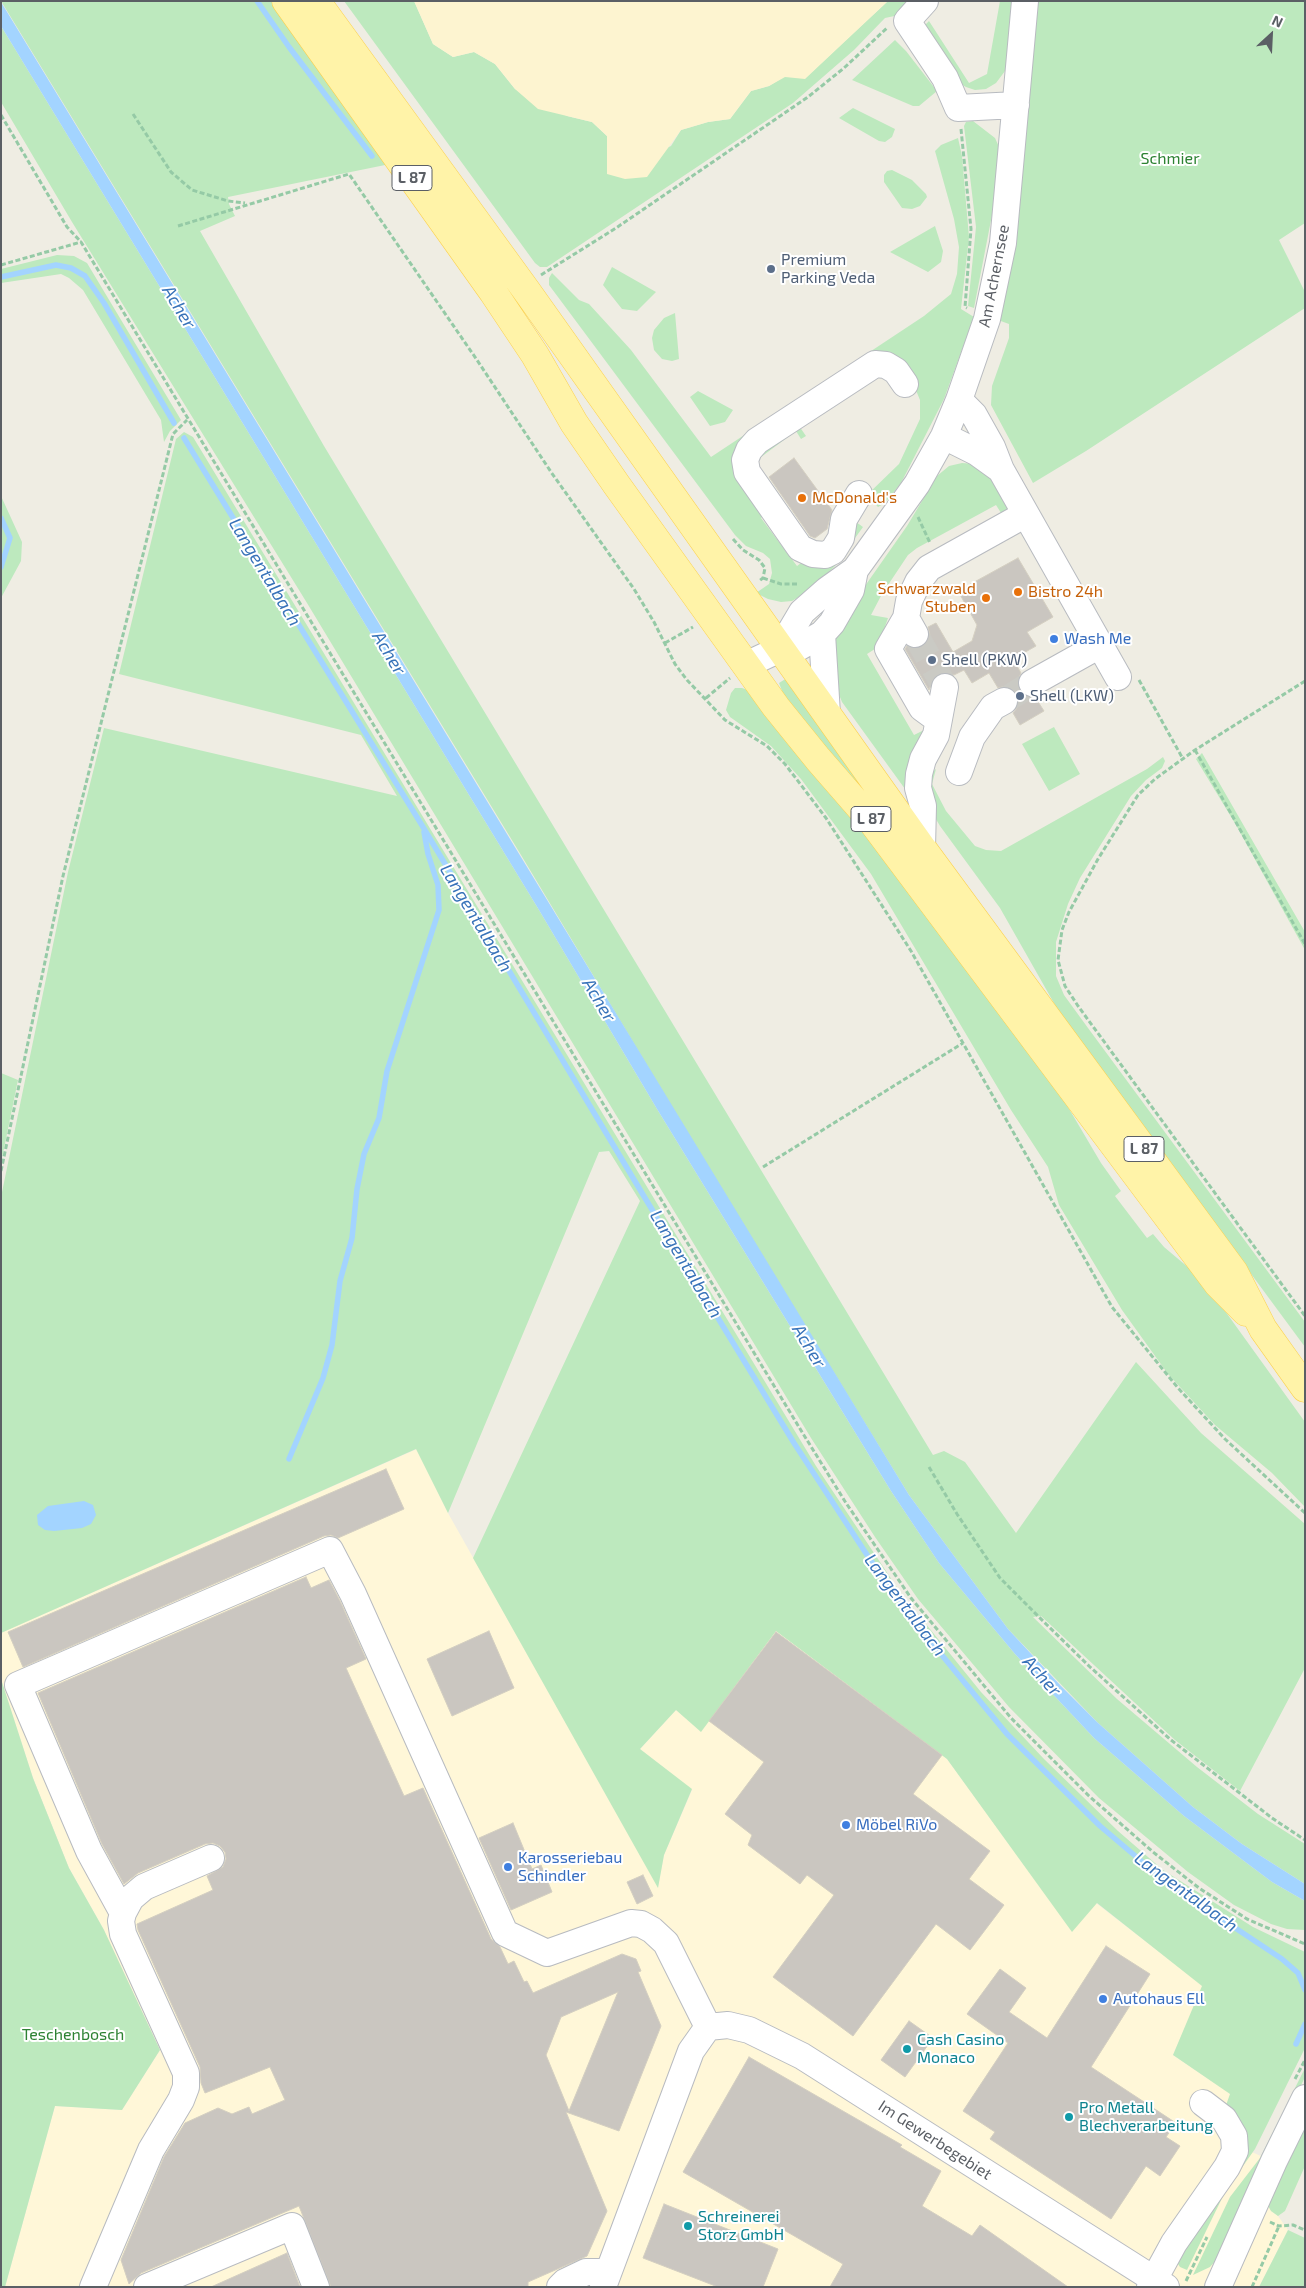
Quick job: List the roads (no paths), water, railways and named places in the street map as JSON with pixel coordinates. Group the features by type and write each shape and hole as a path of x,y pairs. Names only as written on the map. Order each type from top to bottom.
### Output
{"main road":[{"name":"L 87","path":"286,1 493,292 535,356 574,423 776,707 818,759 872,820 1218,1284 1263,1329"},
{"name":"L 87","path":"316,1 526,290 922,848 1234,1272 1263,1329 1305,1388"}],"street":[{"path":"925,1 906,20 944,78 958,108 1016,105"},
{"name":"Am Achernsee","path":"855,570 917,484 944,436 959,400 987,319 1003,243 1025,1"},
{"path":"859,494 844,519 841,538 833,551 826,555 813,554 800,548 747,472 745,460 749,450 757,441 874,364 886,364 896,371 905,384"},
{"path":"959,400 974,415 992,447 1001,470 1118,677"},
{"path":"944,436 976,452 1001,470"},
{"path":"937,719 922,708 888,649 911,626 909,601 918,582 929,568 1026,514"},
{"path":"780,649 802,612 826,590 855,570"},
{"path":"746,665 780,649 796,649 822,634 832,623 850,590 855,570"},
{"path":"822,634 827,714"},
{"path":"1032,683 1100,645"},
{"path":"922,848 923,806 918,788 918,774 923,759 936,735 937,719 945,687"},
{"path":"959,772 972,737 993,707 1004,700"},
{"path":"123,1913 90,1852 18,1684 330,1550 353,1594 505,1932 547,1953 631,1923 641,1924 652,1930 666,1943 708,2027 691,2051 606,2279 586,2272 565,2282 560,2287"},
{"path":"93,2287 151,2150 181,2100 186,2087 186,2073 123,1934 121,1921 123,1913 131,1898 144,1887 210,1858"},
{"name":"Im Gewerbegebiet","path":"708,2027 728,2025 749,2030 802,2056 1156,2284 1174,2243 1227,2167 1235,2151 1234,2136 1224,2119 1203,2102"},
{"path":"1218,2287 1274,2161 1305,2098"},
{"path":"147,2287 292,2226 316,2287"}],"water":[{"name":"Acher","path":"1,2 909,1495 1008,1629 1061,1686 1097,1722 1193,1807 1242,1844 1305,1884 1305,1901 1272,1882 1184,1816 1094,1738 1015,1654 939,1563 891,1491 657,1109 539,910 1,26"},
{"path":"84,1501 93,1505 96,1515 91,1524 82,1528 54,1531 45,1530 38,1525 37,1515 48,1506"}],"waterway":[{"path":"257,1 289,47 372,156"},
{"name":"Langentalbach","path":"1,277 56,265 71,268 85,276 104,303 174,423"},
{"name":"Langentalbach","path":"184,438 423,827 794,1443 871,1561 936,1648 1007,1734 1100,1826 1166,1882 1282,1959 1298,1973 1305,1990"},
{"path":"1,518 10,538 1,567"},
{"path":"289,1459 323,1378 332,1345 340,1281 352,1238 357,1189 364,1154 379,1118 387,1071 439,910 438,885 428,854 424,832"},
{"name":"Langentalbach","path":"1296,2044 1305,2024"}],"tunnel":[{"path":"915,634 945,687"},
{"path":"1004,701 1032,683"}],"place":[{"name":"Premium Parking Veda","path":"771,269"},
{"name":"McDonald's","path":"802,498"},
{"name":"Bistro 24h","path":"1018,592"},
{"name":"Schwarzwald Stuben","path":"986,598"},
{"name":"Wash Me","path":"1054,639"},
{"name":"Shell (PKW)","path":"932,660"},
{"name":"Shell (LKW)","path":"1020,696"},
{"name":"Möbel RiVo","path":"846,1825"},
{"name":"Karosseriebau Schindler","path":"508,1867"},
{"name":"Autohaus Ell","path":"1103,1999"},
{"name":"Cash Casino Monaco","path":"907,2049"},
{"name":"Pro Metall Blechverarbeitung","path":"1069,2117"},
{"name":"Schreinerei Storz GmbH","path":"688,2226"}],"park label":[{"name":"Schmier","path":"1170,159"},
{"name":"Teschenbosch","path":"73,2035"}]}
